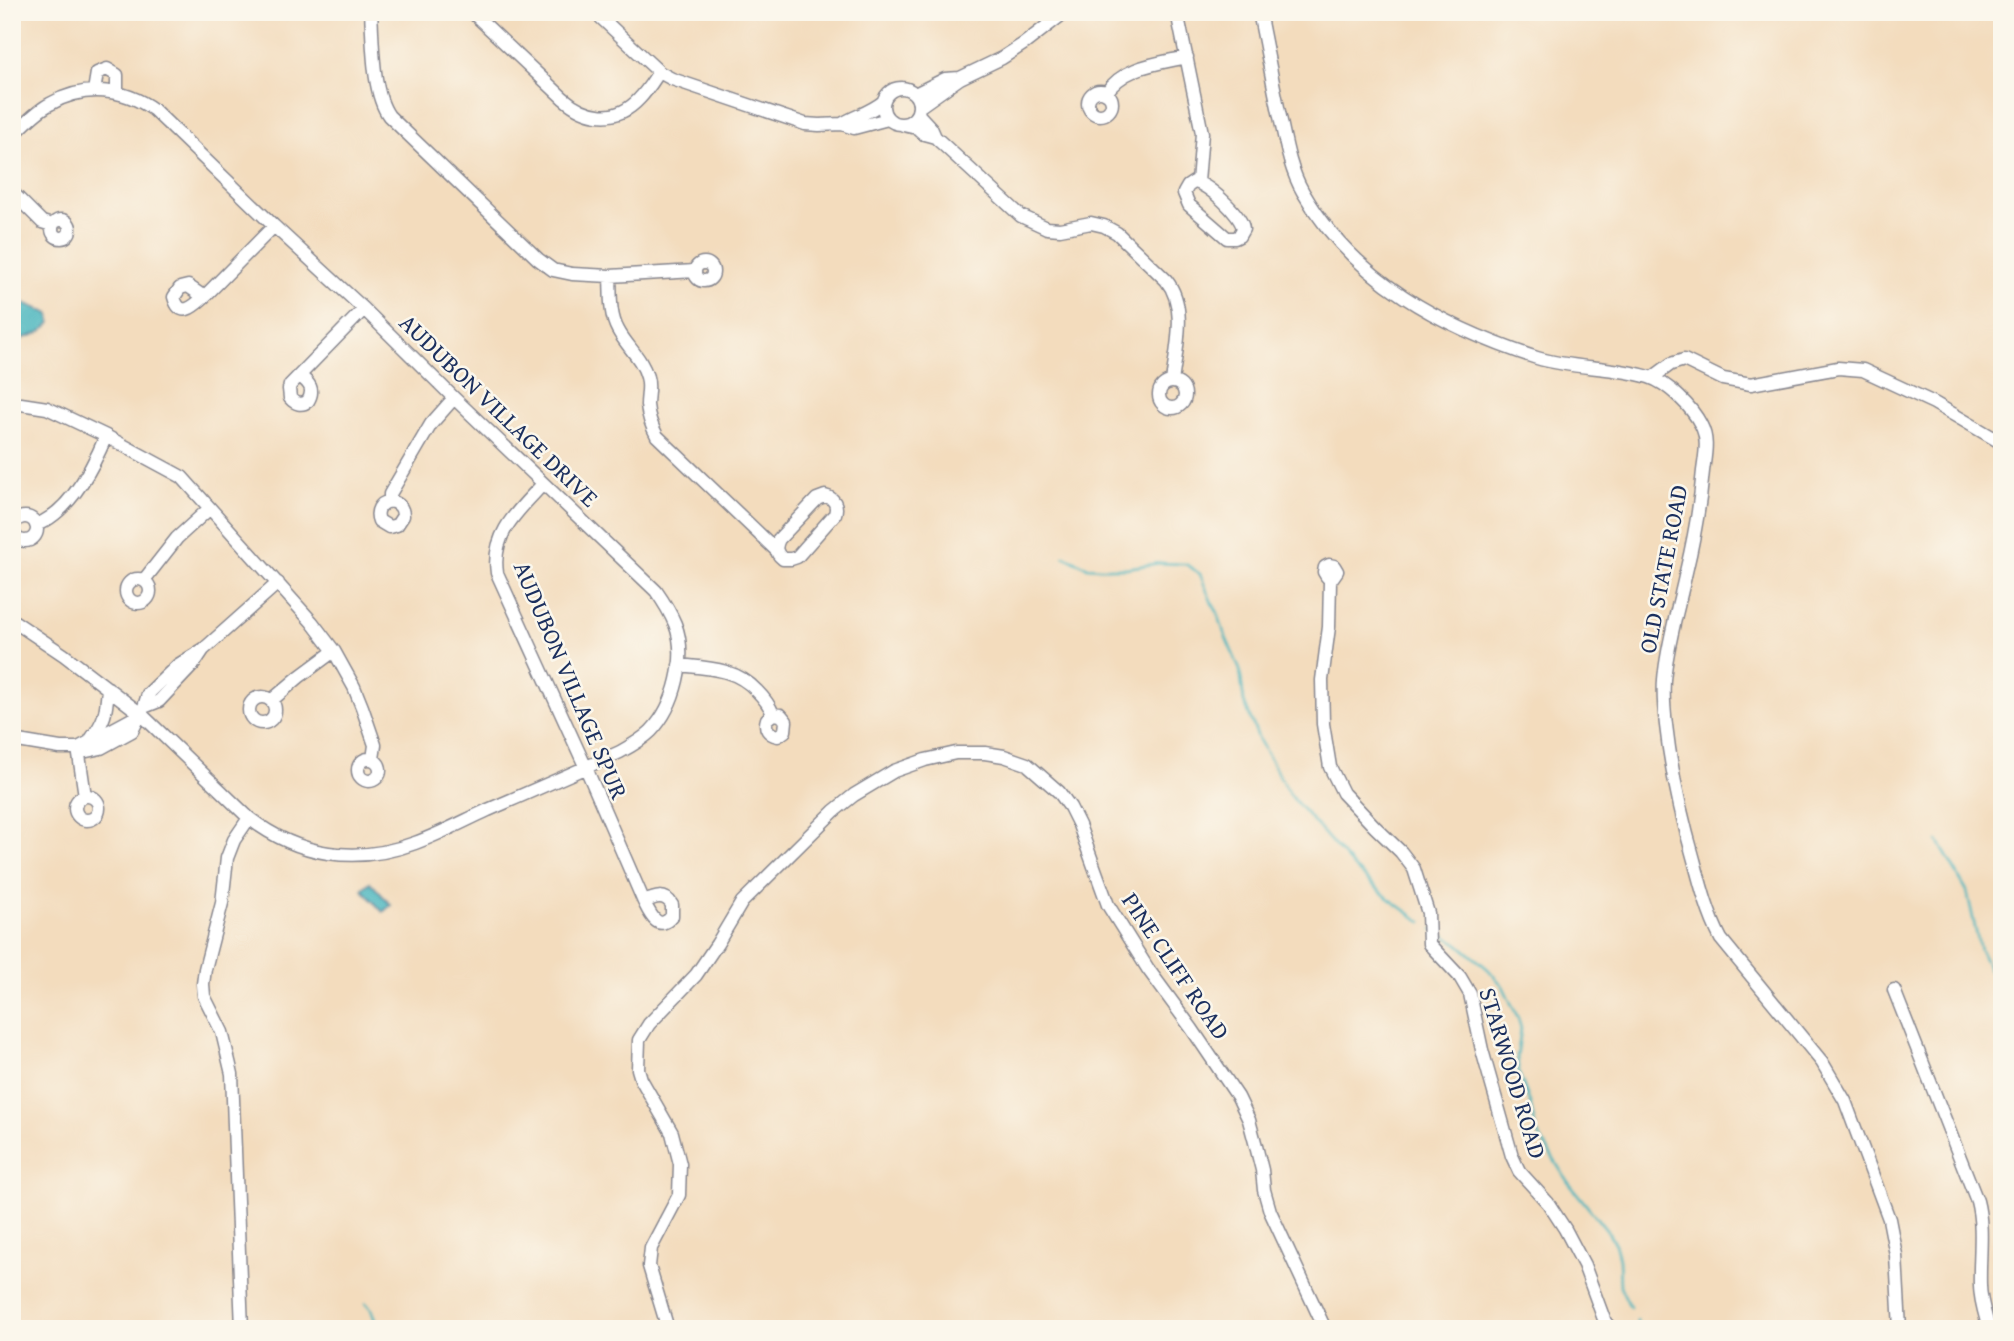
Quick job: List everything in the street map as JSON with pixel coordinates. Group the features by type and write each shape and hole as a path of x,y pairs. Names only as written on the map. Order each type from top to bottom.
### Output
{"street":[{"path":"370,12 378,93 383,108 538,259 553,270 563,273 610,275 695,271"},
{"path":"472,12 563,98 587,114 607,115 625,111 641,97 659,72"},
{"path":"595,12 659,72 682,83 805,124 842,124 854,128 888,119"},
{"path":"903,125 913,120 919,110 960,78 1026,43 1065,12"},
{"path":"1177,12 1202,132 1199,182"},
{"name":"OLD STATE ROAD","path":"1259,12 1294,172 1323,223 1360,263 1402,297 1433,315 1487,339 1539,358 1652,378 1685,401 1701,424 1706,435 1700,499 1664,674 1664,708 1680,812 1707,905 1721,939 1822,1062 1845,1101 1889,1219 1896,1255 1900,1329"},
{"path":"1105,93 1122,75 1140,67 1186,57"},
{"path":"94,91 96,73 107,68 117,75 117,92"},
{"path":"915,94 946,79 960,78"},
{"path":"935,137 888,119 882,108 886,96 897,88 915,94 919,110 935,137 1021,216 1047,228 1060,229 1091,223 1104,226 1117,233 1166,280 1172,288 1180,312 1172,382"},
{"name":"AUDUBON VILLAGE DRIVE","path":"12,136 50,103 94,91 131,96 154,110 656,591 676,626 679,665 671,702 652,730 639,741 586,768 415,843 375,853 334,854 315,852 265,830 249,818 143,710 12,620"},
{"path":"842,124 864,115 883,102"},
{"path":"1199,182 1241,220 1243,229 1239,236 1227,238 1186,202 1185,189 1190,184 1199,182"},
{"path":"12,192 42,222 52,225"},
{"path":"199,302 274,226"},
{"path":"610,275 614,323 644,368 649,383 647,406 657,436 783,559 797,557 835,514 835,502 825,496 817,499 779,539 776,550"},
{"path":"295,381 364,309"},
{"path":"1652,378 1671,364 1684,360 1723,379 1751,384 1838,368 1863,370 1934,403 2002,443"},
{"path":"390,501 390,494 415,448 431,424 454,398"},
{"path":"12,406 21,404 47,408 182,477 278,583 334,650 362,707 375,745 373,759"},
{"path":"36,525 57,513 75,491 93,467 106,436"},
{"name":"AUDUBON VILLAGE SPUR","path":"543,484 503,531 496,564 501,584 644,902"},
{"path":"144,580 177,538 210,508"},
{"name":"STARWOOD ROAD","path":"1332,578 1322,680 1323,724 1330,767 1343,793 1402,852 1414,869 1428,913 1429,944 1460,977 1470,994 1491,1084 1519,1171 1548,1203 1565,1229 1584,1265 1605,1322 1611,1329"},
{"path":"12,740 87,751 102,748 124,737 135,728 148,694 178,665 204,649 278,583"},
{"path":"272,700 334,650"},
{"path":"679,665 719,669 741,677 768,702 773,714"},
{"path":"91,739 103,723 107,711 108,688"},
{"path":"78,748 143,710"},
{"path":"78,748 85,796"},
{"name":"PINE CLIFF ROAD","path":"668,1329 649,1266 650,1248 679,1195 680,1164 672,1133 641,1079 638,1069 639,1040 649,1024 696,975 742,902 834,811 854,795 894,771 956,753 985,752 1027,764 1059,792 1070,807 1108,905 1148,969 1238,1097 1253,1133 1270,1211 1325,1329"},
{"path":"242,1329 232,1074 222,1032 204,996 203,984 222,903 227,858 234,840 249,818"},
{"path":"1894,990 1977,1201 1981,1223 1981,1300 1989,1329"}],"water":[{"path":"12,298 50,314 51,322 39,333 12,341"},
{"path":"370,882 391,905 383,912 362,889"}],"waterway":[{"path":"1064,556 1088,567 1101,568 1126,568 1160,563 1186,564 1200,574 1240,670 1244,702 1259,740 1290,795 1355,869 1388,898 1422,922"},
{"path":"1938,841 1967,891 1980,950 2002,997"},
{"path":"1433,929 1457,943 1488,969 1503,986 1521,1029 1517,1058 1519,1074 1530,1103 1536,1131 1568,1182 1615,1244 1619,1259 1620,1286 1630,1307"},
{"path":"366,1303 378,1329"},
{"path":"1637,1320 1637,1329"}]}
